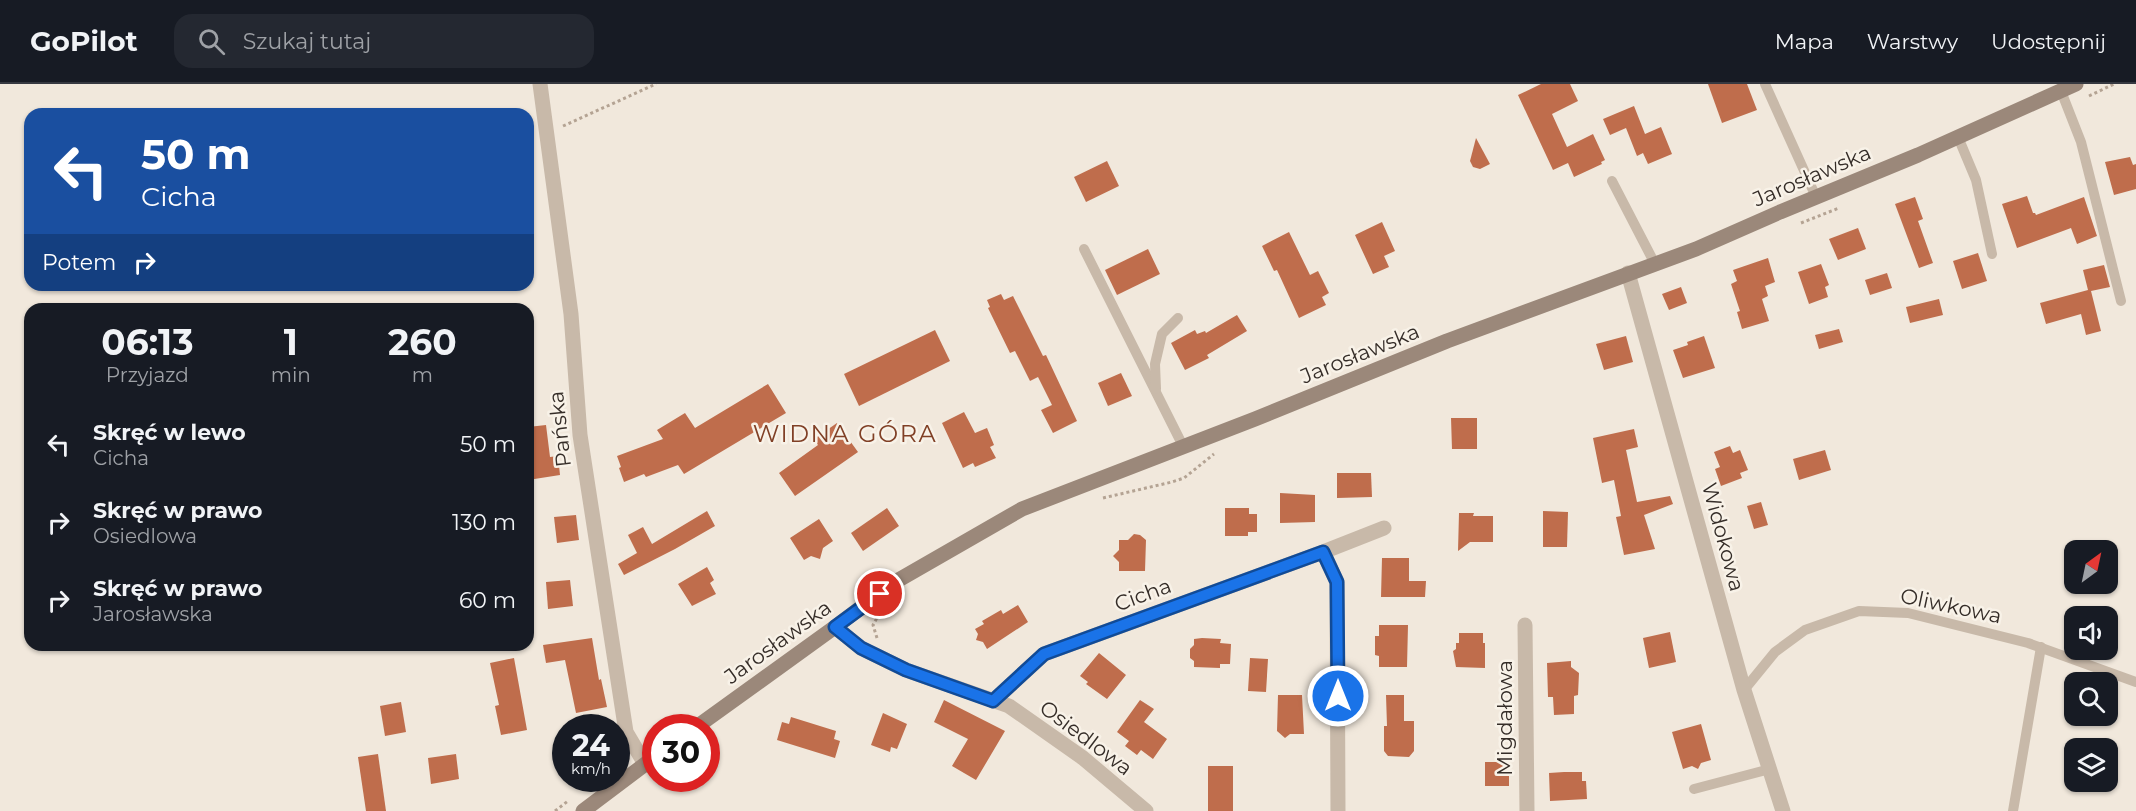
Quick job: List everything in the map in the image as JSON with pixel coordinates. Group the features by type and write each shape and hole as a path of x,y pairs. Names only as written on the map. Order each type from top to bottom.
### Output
{"main road":[{"name":"Jarosławska","path":"714,714 895,582 1022,509 1255,419 1447,341 1696,249 2076,84"},
{"path":"583,811 642,766"}],"street":[{"name":"Pańska","path":"540,84 571,314 580,435 626,732 642,751"},
{"name":"Widokowa","path":"1628,273 1744,690 1783,811"},
{"name":"Cicha","path":"993,701 1044,654 1383,528"},
{"path":"1323,552 1337,582 1338,811"},
{"name":"Migdałowa","path":"1525,625 1527,811"},
{"name":"Osiedlowa","path":"835,627 861,648 906,670 1009,706 1083,758 1146,811"}],"lane":[{"path":"1765,84 1816,197"},
{"path":"2061,91 2081,142 2121,301"},
{"path":"1958,137 1976,180 1992,254"},
{"path":"1612,181 1655,264"},
{"path":"1084,249 1183,446"},
{"path":"1156,393 1155,364 1162,334 1178,318"},
{"name":"Oliwkowa","path":"1744,690 1775,652 1805,630 1859,611 1908,613 2041,648 2136,682"},
{"path":"2013,811 2041,648"},
{"path":"1694,789 1770,769"}],"path":[{"path":"548,133 656,84"},
{"path":"879,613 873,625 876,638 892,653 889,661"}],"building":[{"path":"1541,84 1570,84 1578,101 1552,114 1567,147 1593,134 1605,160 1601,162 1602,164 1574,177 1568,163 1553,170 1518,95"},
{"path":"1708,84 1747,84 1757,110 1722,123"},
{"path":"1634,106 1645,134 1661,127 1672,154 1648,164 1643,153 1637,156 1626,128 1610,135 1603,119"},
{"path":"1476,138 1490,164 1480,169 1473,167 1470,161"},
{"path":"2130,157 2133,165 2136,164 2136,189 2114,195 2105,162"},
{"path":"1107,161 1119,186 1086,202 1074,177"},
{"path":"2027,196 2033,213 2036,215 2084,197 2097,236 2077,244 2071,228 2017,248 2002,204"},
{"path":"1915,197 1923,219 1918,221 1933,263 1919,268 1895,204"},
{"path":"1382,222 1395,251 1384,256 1389,267 1373,274 1355,235"},
{"path":"1858,228 1866,249 1838,260 1829,239"},
{"path":"1289,232 1310,275 1318,271 1329,293 1322,297 1326,305 1299,318 1277,270 1274,271 1262,246"},
{"path":"1148,249 1160,274 1117,295 1105,270"},
{"path":"1978,253 1987,281 1962,289 1953,261"},
{"path":"1768,258 1775,282 1765,286 1768,296 1762,299 1769,321 1742,329 1737,312 1740,311 1731,284 1737,281 1733,270"},
{"path":"1821,264 1829,285 1825,287 1828,297 1809,304 1798,272"},
{"path":"2104,265 2110,287 2091,291 2101,331 2086,335 2081,314 2046,324 2040,303 2088,290 2083,270"},
{"path":"1887,273 1892,288 1870,295 1865,280"},
{"path":"1681,287 1687,303 1669,310 1662,294"},
{"path":"1001,294 1004,300 1013,296 1043,356 1046,355 1077,421 1053,433 1041,410 1052,405 1038,377 1030,381 1015,351 1010,353 988,308 990,307 987,300"},
{"path":"1939,299 1943,315 1910,323 1906,307"},
{"path":"1237,315 1247,331 1207,355 1209,358 1185,370 1171,343 1195,330 1197,334 1205,331 1206,333"},
{"path":"1839,329 1843,342 1819,349 1815,335"},
{"path":"935,330 950,361 859,406 844,374"},
{"path":"1626,336 1633,362 1604,370 1596,344"},
{"path":"1704,336 1715,368 1683,378 1673,350"},
{"path":"1121,373 1132,396 1108,406 1098,383"},
{"path":"768,384 786,413 684,474 678,465 646,477 644,474 624,482 617,456 663,439 657,430 685,413 695,428"},
{"path":"964,412 975,433 987,428 994,445 990,447 996,458 975,467 973,463 963,468 942,423"},
{"path":"1451,418 1477,418 1477,449 1452,449"},
{"path":"837,423 858,452 795,496 779,473 818,445 814,439"},
{"path":"546,425 550,457 558,456 560,475 534,479 534,426"},
{"path":"1634,429 1638,447 1626,450 1637,502 1670,496 1673,504 1644,515 1655,549 1624,555 1616,517 1621,516 1614,480 1602,483 1593,438"},
{"path":"1730,446 1733,453 1740,450 1748,470 1740,473 1742,478 1721,486 1715,469 1720,467 1714,452"},
{"path":"1825,450 1831,470 1799,480 1793,459"},
{"path":"1337,473 1371,473 1372,497 1337,498"},
{"path":"1280,493 1315,495 1315,522 1280,523"},
{"path":"1761,502 1768,525 1754,529 1747,506"},
{"path":"887,508 899,526 863,551 851,533"},
{"path":"1225,508 1249,508 1249,514 1257,514 1257,532 1248,532 1248,536 1225,536"},
{"path":"707,511 715,526 624,575 618,564 637,553 628,535 643,527 652,544"},
{"path":"1543,511 1568,512 1567,547 1543,547"},
{"path":"1459,513 1493,516 1493,542 1470,542 1458,551"},
{"path":"576,515 579,540 557,543 554,517"},
{"path":"819,519 833,541 823,548 820,559 811,556 804,560 790,538"},
{"path":"1134,534 1146,540 1145,571 1119,571 1119,562 1113,556 1119,550 1119,540 1128,540"},
{"path":"1382,558 1409,558 1409,581 1426,581 1425,597 1381,597"},
{"path":"707,567 714,580 710,583 716,594 692,606 678,584"},
{"path":"570,580 573,606 548,609 546,582"},
{"path":"1018,605 1028,622 987,649 983,642 976,640 978,634 975,629 984,624 982,621 1001,610 1003,614"},
{"path":"1379,625 1408,625 1407,667 1379,667 1379,656 1375,655 1375,636 1379,636"},
{"path":"1670,632 1676,662 1649,668 1643,638"},
{"path":"1459,633 1483,633 1485,668 1456,667 1453,651 1456,649 1456,643 1459,643"},
{"path":"592,638 599,680 601,679 607,707 576,713 565,660 546,663 543,645"},
{"path":"1194,639 1221,639 1220,643 1231,644 1230,664 1220,664 1220,668 1194,667 1194,661 1190,658 1190,649 1194,645"},
{"path":"1099,653 1126,675 1107,699 1086,684 1088,682 1080,676"},
{"path":"514,658 527,730 501,735 495,706 499,705 490,663"},
{"path":"1250,658 1268,659 1266,692 1248,691"},
{"path":"1571,661 1571,667 1579,673 1578,695 1574,696 1574,714 1554,715 1553,697 1548,697 1547,663"},
{"path":"1278,695 1302,695 1304,734 1290,734 1285,738 1277,731"},
{"path":"1386,695 1404,695 1404,721 1414,721 1414,751 1409,757 1388,756 1384,751 1384,726 1387,726"},
{"path":"944,700 1005,731 976,780 952,766 968,739 934,722"},
{"path":"1140,700 1154,709 1144,722 1167,739 1153,759 1141,750 1137,755 1125,746 1129,741 1117,732"},
{"path":"401,702 406,732 385,736 380,706"},
{"path":"883,713 907,724 897,749 891,747 890,752 871,745"},
{"path":"791,717 836,731 834,739 840,741 835,758 777,740 782,722 789,724"},
{"path":"1701,724 1711,760 1701,763 1698,769 1692,766 1683,769 1672,732"},
{"path":"378,754 386,811 366,811 358,757"},
{"path":"456,754 459,779 431,784 428,758"},
{"path":"1485,762 1509,762 1509,786 1485,786"},
{"path":"1208,766 1233,766 1233,811 1208,811"},
{"path":"1582,772 1582,781 1586,781 1587,799 1550,801 1549,773"}],"district":[{"name":"WIDNA GÓRA","path":"845,434"}],"route":[{"path":"880,594 835,627 861,648 906,670 993,701 1044,654 1323,552 1337,582 1338,696"}]}
